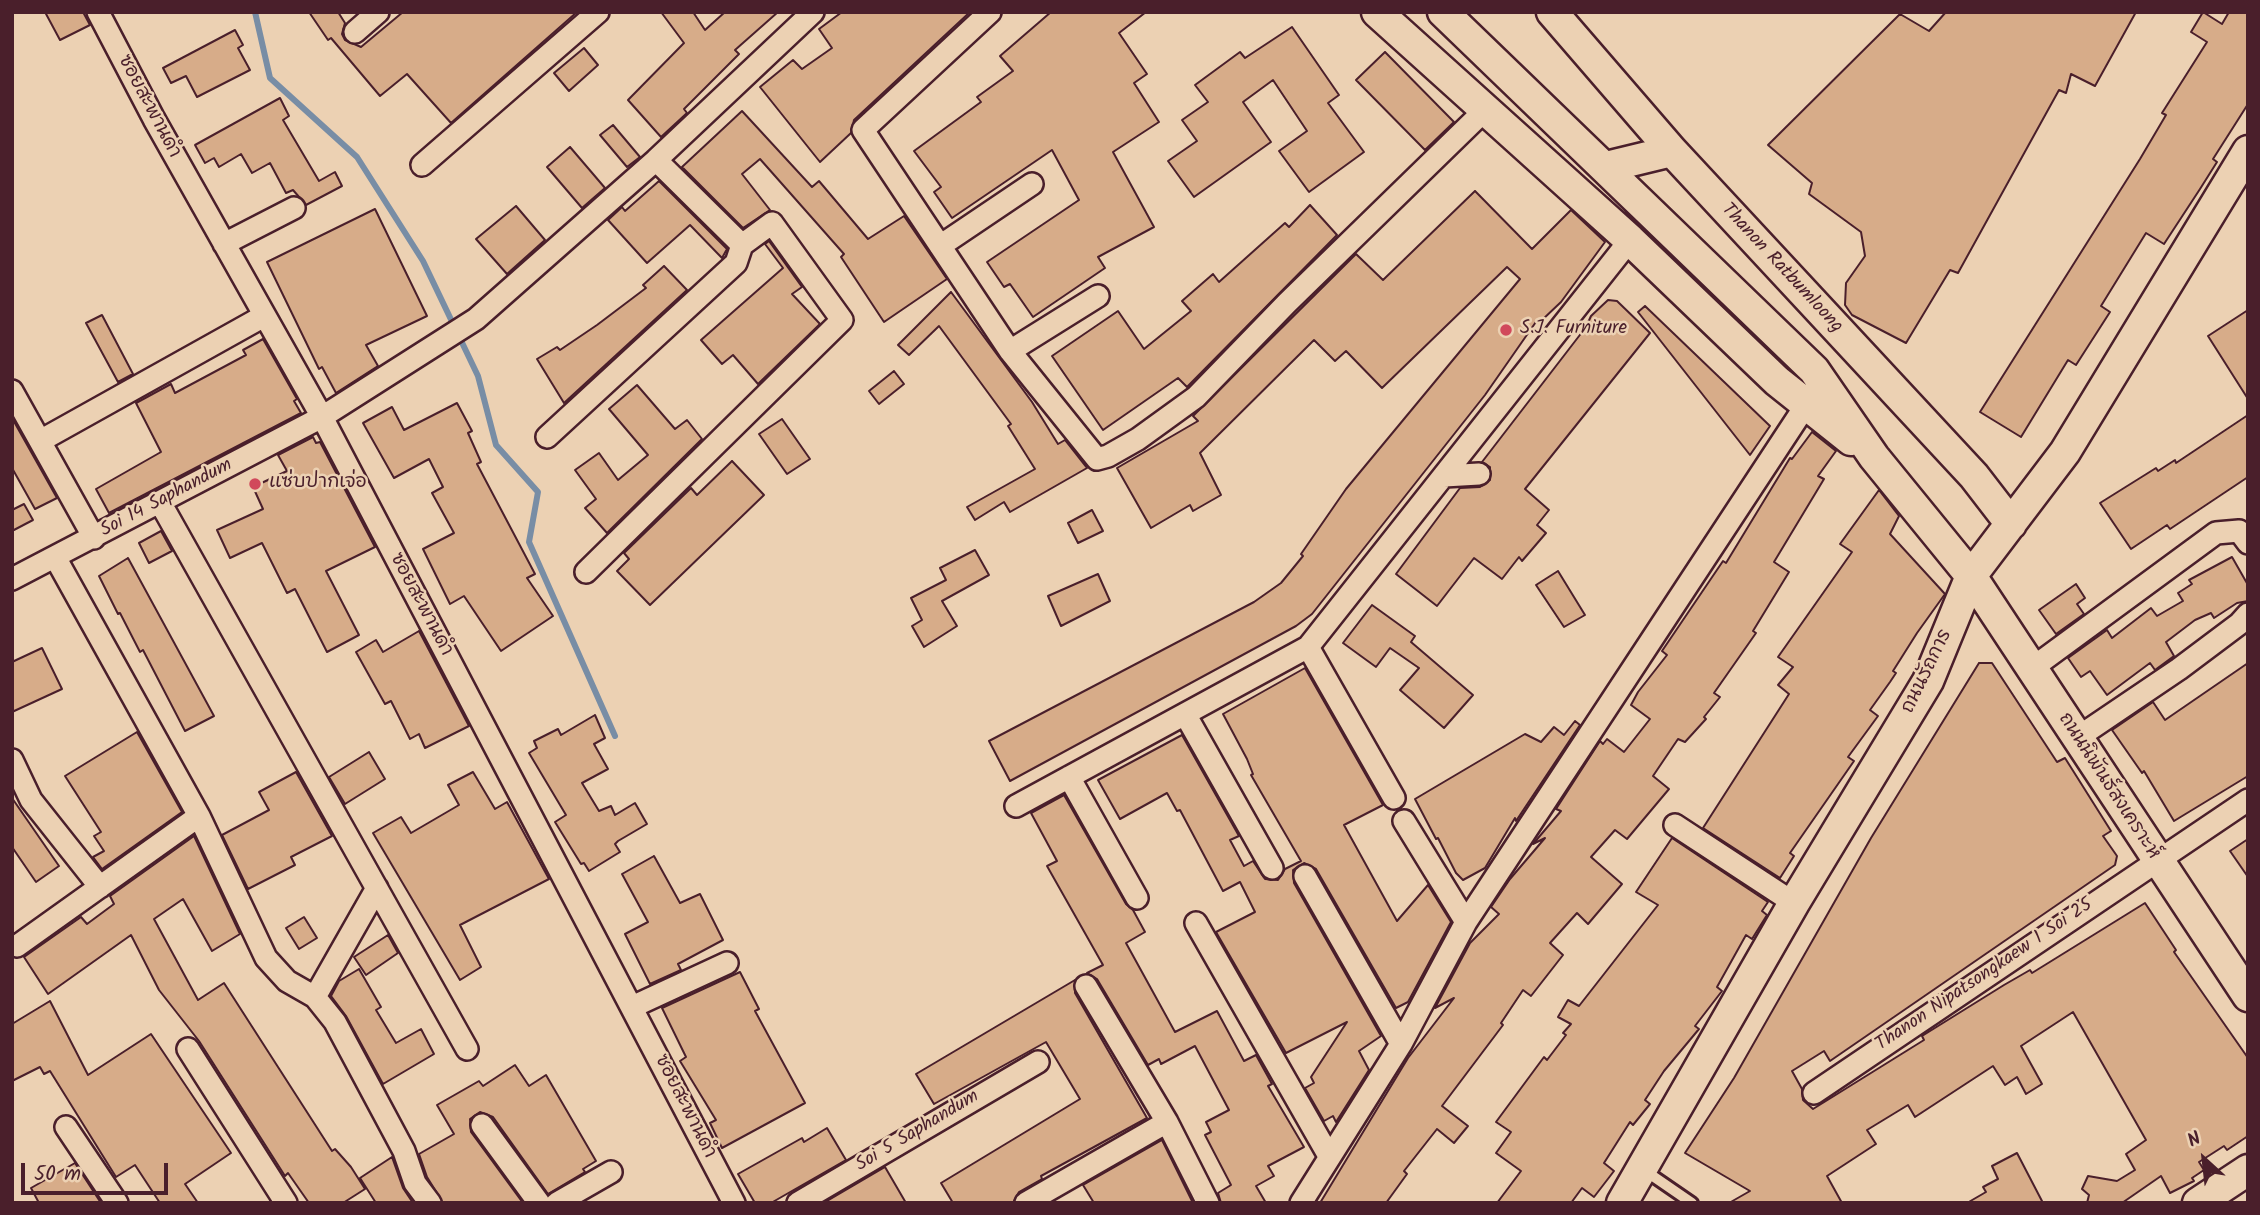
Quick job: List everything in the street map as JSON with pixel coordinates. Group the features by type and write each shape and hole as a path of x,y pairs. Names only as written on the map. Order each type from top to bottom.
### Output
{"street":[{"name":"ซอยสะพานดำ","path":"98,12 322,417 734,1203"},
{"path":"355,32 378,12"},
{"path":"422,165 598,12"},
{"name":"Soi 14 Saphandum","path":"12,579 161,504 322,417 443,343 476,319 656,160 813,12"},
{"path":"990,12 863,130 1010,351 1074,426 1092,455 1097,458 1108,456 1138,439 1196,397 1287,303 1486,109"},
{"path":"1377,12 1630,240 1806,405 1874,457"},
{"path":"1443,12 1814,370 1874,457"},
{"name":"Thanon Ratbumloong","path":"1552,12 1672,151 1974,475 2011,524"},
{"path":"1606,167 1672,151"},
{"name":"ถนนรัถการ","path":"1622,1203 1794,903 1928,681 1971,576 2065,452 2248,151"},
{"path":"656,160 742,245"},
{"path":"940,246 1032,184"},
{"path":"224,244 294,208"},
{"path":"547,437 736,263 742,245 772,223 842,320 586,572"},
{"path":"1016,806 1308,647 1630,240"},
{"path":"1784,340 1795,285"},
{"path":"1010,351 1098,296"},
{"path":"40,441 264,316"},
{"path":"12,391 94,538"},
{"path":"1301,1203 1401,1044 1466,922 1806,405"},
{"name":"ถนนนิพันธ์สงเคราะห์","path":"1874,457 1971,576 2155,860 2248,996"},
{"path":"1444,476 1479,474"},
{"path":"161,504 467,1049"},
{"path":"2031,669 2217,533 2239,531 2248,543"},
{"path":"55,557 199,816 267,958 287,981 315,997 335,1022 404,1152 415,1183 430,1203"},
{"path":"2077,738 2179,669 2239,624 2248,614"},
{"path":"1308,647 1394,798"},
{"path":"1185,714 1272,868"},
{"path":"12,760 31,800 100,887"},
{"path":"1069,777 1137,898"},
{"name":"Thanon Nipatsongkaew 1 Soi 25","path":"1814,1093 2155,860 2248,800"},
{"path":"17,946 199,816"},
{"path":"1404,821 1466,922"},
{"path":"1675,825 1794,903"},
{"path":"1306,876 1401,1044"},
{"path":"315,997 377,888"},
{"path":"1196,923 1329,1156"},
{"path":"632,1007 727,964"},
{"path":"1086,986 1167,1122 1208,1203"},
{"path":"188,1049 286,1203"},
{"name":"Soi 5 Saphandum","path":"799,1203 1038,1062"},
{"path":"1026,1203 1167,1122"},
{"path":"482,1125 539,1203"},
{"path":"66,1127 117,1203"},
{"path":"2198,1203 2248,1170"},
{"path":"557,1203 611,1172"}],"lane":[{"path":"1642,1169 1692,1203"}],"building":[{"path":"45,12 83,12 90,25 60,40"},
{"path":"309,12 338,12 345,23 342,34 345,40 361,47 403,12 577,12 451,123 407,74 380,96 331,38 328,40"},
{"path":"661,12 693,12 705,30 725,12 778,12 735,50 739,54 684,109 687,113 661,137 628,100 684,43"},
{"path":"842,12 970,12 854,120 851,133 820,162 760,87 793,60 802,69 832,48 819,29"},
{"path":"1051,12 1146,12 1119,33 1147,74 1134,83 1159,122 1113,152 1154,227 1098,257 1105,268 1033,317 1010,284 1004,287 987,262 1079,200 1052,150 952,218 934,192 941,187 914,151 981,102 977,97 1013,71 1000,56"},
{"path":"1946,12 2136,12 2095,86 2071,74 2066,93 2059,90 1958,273 1950,270 1906,343 1852,315 1845,305 1846,283 1865,256 1861,232 1809,194 1812,183 1768,145 1900,14 1929,31"},
{"path":"2203,12 2222,24 2229,12 2248,12 2248,104 2213,159 2217,162 2164,244 2146,233 2101,306 2110,312 2076,365 2068,360 2021,437 1980,412 2140,159 2166,115 2162,113 2207,42 2191,32"},
{"path":"1292,27 1339,95 1328,103 1364,152 1309,192 1279,151 1307,131 1273,80 1243,102 1271,142 1194,197 1168,161 1197,141 1182,120 1208,102 1195,85 1240,52 1245,58"},
{"path":"235,30 243,45 238,48 250,70 197,97 186,76 171,83 163,68"},
{"path":"584,48 598,65 569,91 554,73"},
{"path":"1385,52 1454,122 1425,150 1356,80"},
{"path":"280,98 289,116 283,120 319,181 335,172 342,186 306,205 293,190 286,193 270,163 252,173 241,154 219,167 214,158 205,163 195,145"},
{"path":"742,111 812,187 819,181 868,239 904,216 947,279 884,322 841,257 844,254 760,159 742,174 770,210 743,228 682,167"},
{"path":"613,125 640,157 627,167 600,135"},
{"path":"570,147 605,188 582,208 547,167"},
{"path":"659,181 727,249 722,258 690,225 647,263 608,220 622,207 625,211"},
{"path":"1475,191 1532,249 1571,210 1605,242 1561,302 1541,321 1538,319 1485,395 1312,614 1296,626 1010,781 989,741 1254,602 1281,583 1303,556 1301,554 1346,489 1520,279 1507,267 1382,388 1346,351 1335,361 1314,340 1200,453 1221,495 1193,511 1190,505 1151,528 1117,468 1198,421 1193,416 1356,254 1383,280"},
{"path":"1310,205 1337,235 1187,387 1178,378 1103,430 1052,356 1118,311 1144,349 1191,311 1182,301 1213,274 1219,282 1285,223 1289,227"},
{"path":"516,206 545,240 507,274 476,239"},
{"path":"375,209 427,316 366,345 378,366 336,393 322,367 319,369 267,262"},
{"path":"769,241 802,287 792,294 820,324 758,384 733,355 722,364 701,340 783,268 765,244"},
{"path":"664,266 687,290 564,403 537,359 557,347 560,350 597,325 646,288 643,285"},
{"path":"951,292 1032,402 1058,444 1065,440 1087,468 1010,512 1004,502 975,520 967,507 1035,469 1008,426 1011,424 939,326 909,355 898,345"},
{"path":"1608,300 1617,301 1650,333 1525,489 1549,510 1537,525 1546,533 1522,561 1519,557 1502,579 1474,558 1437,606 1396,574 1460,488 1480,487 1490,480 1490,467 1482,462 1586,327 1591,316"},
{"path":"1645,306 1770,426 1750,455 1638,312"},
{"path":"2248,310 2248,399 2208,336"},
{"path":"102,315 133,374 118,382 86,323"},
{"path":"263,339 297,399 294,401 301,413 109,513 96,489 161,452 136,403 171,384 175,393 246,355 243,350"},
{"path":"894,371 904,384 879,404 869,391"},
{"path":"637,385 675,429 687,420 702,439 607,533 585,508 596,499 575,470 599,453 618,480 648,455 609,409"},
{"path":"457,403 472,431 468,433 481,462 477,464 535,574 527,578 553,616 501,651 464,596 450,604 423,549 454,533 432,493 443,487 429,459 394,478 363,423 392,407 404,430"},
{"path":"2248,415 2248,477 2170,529 2167,525 2131,549 2100,503 2156,468 2158,471 2175,460 2176,463"},
{"path":"12,418 57,498 35,509 12,468"},
{"path":"782,419 810,459 787,474 759,434"},
{"path":"1812,432 1836,451 1818,476 1824,479 1774,562 1789,572 1753,631 1756,633 1714,693 1720,697 1704,717 1706,719 1685,742 1678,739 1653,776 1669,789 1627,839 1615,830 1591,857 1622,884 1588,924 1577,913 1550,943 1563,955 1531,996 1523,990 1501,1023 1503,1025 1442,1106 1468,1126 1454,1143 1437,1129 1404,1171 1407,1174 1386,1203 1320,1203 1408,1058 1454,998 1435,1008 1470,943 1499,914 1491,907 1510,879 1545,838 1533,844 1561,811 1556,809 1600,741 1603,744 1607,739 1624,752 1650,719 1631,705 1638,692 1667,655 1662,651 1723,561 1726,563 1790,458 1792,459"},
{"path":"313,437 316,443 320,442 375,547 326,571 359,635 327,652 295,589 287,593 262,543 230,558 217,530 263,509 253,487 287,471 278,455"},
{"path":"732,461 764,495 650,605 617,571 629,559 624,553 691,488 697,495"},
{"path":"1879,490 1899,516 1890,534 1945,594 1917,633 1893,671 1896,673 1870,710 1878,716 1848,757 1854,761 1790,853 1794,856 1780,878 1703,828 1789,694 1778,685 1793,667 1778,657 1852,552 1840,544"},
{"path":"24,504 33,520 12,531 12,510"},
{"path":"1092,510 1103,531 1078,543 1068,523"},
{"path":"161,531 172,551 149,563 139,543"},
{"path":"975,550 989,575 942,601 957,626 924,647 912,626 922,620 911,598 946,580 940,568"},
{"path":"2232,557 2248,585 2248,601 2237,603 2214,618 2211,613 2195,620 2166,642 2174,656 2155,670 2150,663 2107,695 2090,671 2081,677 2068,658 2107,630 2112,638 2151,608 2157,616 2183,601 2178,593 2192,584 2189,580"},
{"path":"128,558 214,716 185,731 143,650 140,652 99,576"},
{"path":"1558,571 1585,615 1564,627 1536,585"},
{"path":"1098,574 1110,601 1061,626 1048,596"},
{"path":"2076,584 2085,598 2077,604 2084,614 2056,634 2039,610"},
{"path":"1372,605 1415,636 1411,642 1473,695 1444,728 1400,690 1419,668 1390,648 1376,667 1343,643"},
{"path":"419,631 469,726 425,748 419,734 410,739 391,701 385,704 356,652 376,640 383,652"},
{"path":"42,648 62,689 12,712 12,662"},
{"path":"1979,663 1992,663 2057,762 2065,758 2111,831 2103,836 2117,856 2115,865 1830,1061 1824,1051 1792,1071 1802,1089 1803,1100 1813,1109 1924,1040 1922,1036 2004,985 2030,970 2032,973 2145,903 2176,950 2174,952 2248,1058 2248,1136 2227,1150 2224,1146 2199,1162 2204,1170 2192,1178 2194,1181 2170,1193 2161,1176 2122,1203 2087,1203 2089,1195 2082,1189 2088,1176 2117,1181 2135,1170 2126,1154 2146,1140 2073,1012 2021,1046 2042,1084 2026,1094 2017,1077 2005,1085 1993,1066 1915,1117 1908,1105 1867,1130 1876,1144 1827,1176 1842,1203 1729,1203 1750,1191 1685,1153 1734,1078 1871,838"},
{"path":"2248,663 2248,776 2174,821 2144,771 2142,773 2112,730 2153,702 2165,720"},
{"path":"1305,668 1383,805 1344,825 1397,921 1428,885 1451,922 1408,1002 1396,1008 1316,869 1304,863 1293,870 1294,883 1381,1036 1359,1051 1369,1070 1336,1122 1333,1116 1324,1121 1305,1088 1314,1083 1311,1077 1347,1022 1286,1053 1216,932 1255,912 1240,882 1223,891 1180,810 1177,811 1167,793 1120,819 1098,780 1182,735 1239,836 1230,840 1244,866 1253,861 1265,879 1278,880 1285,869 1301,861 1251,775 1253,774 1247,759 1223,714"},
{"path":"595,715 605,738 594,744 608,769 582,783 599,811 611,806 615,815 635,803 647,824 618,841 615,844 620,852 589,871 584,863 581,864 555,822 566,815 529,753 537,748 534,741 558,729 561,735"},
{"path":"1575,721 1580,725 1516,821 1515,818 1485,868 1463,880 1456,873 1415,799 1525,734 1541,742 1554,727 1564,735"},
{"path":"137,732 182,812 102,869 93,857 104,851 94,836 101,832 65,776"},
{"path":"369,752 385,779 345,804 329,777"},
{"path":"296,772 332,836 291,857 295,865 248,889 222,835 269,810 259,792"},
{"path":"473,772 495,809 507,802 549,879 460,925 481,967 460,980 373,833 401,817 411,833 459,805 448,785"},
{"path":"1064,795 1126,904 1133,910 1145,932 1126,943 1175,1032 1217,1011 1244,1061 1256,1055 1272,1084 1268,1086 1304,1147 1268,1166 1274,1176 1256,1186 1266,1203 1221,1203 1218,1193 1231,1185 1205,1135 1211,1132 1206,1122 1229,1110 1195,1046 1161,1064 1159,1059 1148,1065 1097,979 1087,973 1103,965 1047,866 1057,861 1031,813"},
{"path":"12,798 59,866 36,882 12,847"},
{"path":"194,836 240,934 212,951 183,899 154,919 198,1000 224,983 332,1151 335,1149 351,1167 365,1189 343,1203 309,1203 288,1173 285,1176 199,1041 159,990 131,935 48,994 24,957 81,917 87,924 114,904 110,896"},
{"path":"1672,838 1768,902 1762,911 1767,915 1752,939 1746,935 1717,987 1722,991 1695,1026 1699,1029 1664,1071 1645,1100 1650,1104 1633,1125 1630,1122 1604,1163 1614,1171 1594,1197 1582,1188 1571,1203 1497,1203 1521,1171 1496,1153 1511,1132 1496,1122 1544,1057 1547,1060 1566,1035 1563,1033 1571,1024 1558,1017 1568,1000 1579,1006 1658,905 1636,892"},
{"path":"2248,839 2248,877 2230,851"},
{"path":"654,856 680,903 700,894 723,940 678,964 681,970 650,984 625,934 648,922 622,874"},
{"path":"304,917 317,938 299,949 286,928"},
{"path":"388,935 398,953 366,975 354,957"},
{"path":"359,969 381,1007 376,1010 396,1043 421,1029 434,1054 383,1084 346,1016 331,996 339,981"},
{"path":"740,972 759,1009 755,1011 805,1103 722,1148 710,1123 716,1120 680,1061 686,1057 662,1008"},
{"path":"1075,980 1075,993 1147,1118 1041,1176 1042,1179 1019,1192 1013,1203 953,1203 941,1183 1080,1099 1046,1042 934,1104 916,1074"},
{"path":"50,1001 88,1075 151,1034 231,1153 185,1184 198,1203 160,1203 135,1165 116,1177 50,1071 44,1074 40,1067 12,1081 12,1024"},
{"path":"515,1065 529,1086 546,1075 596,1161 583,1169 585,1172 548,1194 493,1117 480,1112 470,1119 471,1132 523,1203 443,1203 427,1177 419,1154 454,1134 437,1105 479,1081 483,1086"},
{"path":"827,1128 846,1160 771,1203 755,1203 738,1174 802,1138 804,1142"},
{"path":"1162,1140 1193,1203 1094,1203 1083,1185"},
{"path":"2017,1153 2043,1203 1967,1203 1986,1192 1983,1187 1998,1179 1992,1166"},
{"path":"392,1157 403,1188 413,1203 376,1203 360,1178"},
{"path":"75,1163 101,1203 39,1203 31,1188"},
{"path":"885,1167 906,1203 828,1203 827,1201"}],"waterway":[{"path":"255,12 270,78 357,157 423,261 478,376 496,445 538,492 529,542 615,736"}],"place":[{"name":"S.J. Furniture","path":"1506,330"},
{"name":"แซ่บปากเจ่อ","path":"255,484"}]}
